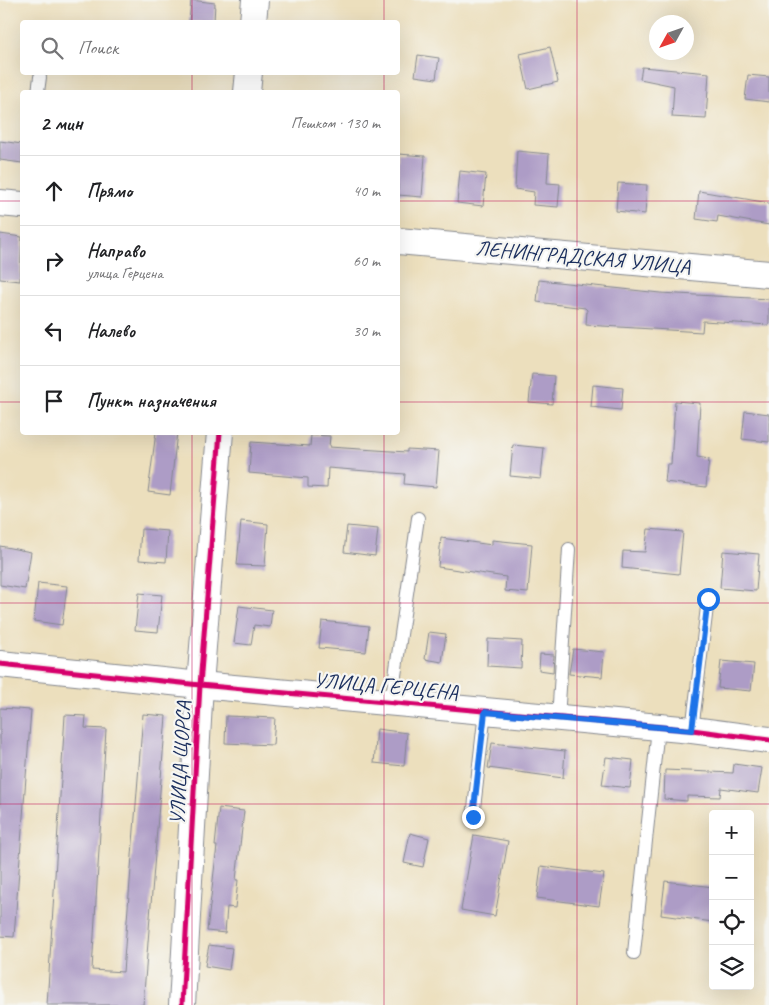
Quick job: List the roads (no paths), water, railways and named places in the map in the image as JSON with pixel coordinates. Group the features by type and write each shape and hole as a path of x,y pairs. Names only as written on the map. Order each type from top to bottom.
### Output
{"street":[{"path":"253,20 255,0"},
{"path":"247,90 248,75"},
{"path":"0,203 20,205"},
{"name":"ЛЕНИНГРАДСКАЯ УЛИЦА","path":"400,241 769,274"},
{"name":"УЛИЦА ЩОРСА","path":"182,1005 200,686 220,435"},
{"name":"УЛИЦА ГЕРЦЕНА","path":"0,664 200,686 692,730 769,740"}],"lane":[{"path":"38,90 40,77"},
{"path":"391,703 418,518"},
{"path":"558,718 569,549"},
{"path":"692,730 708,599"},
{"path":"473,817 485,712"},
{"path":"634,953 658,728"}]}
